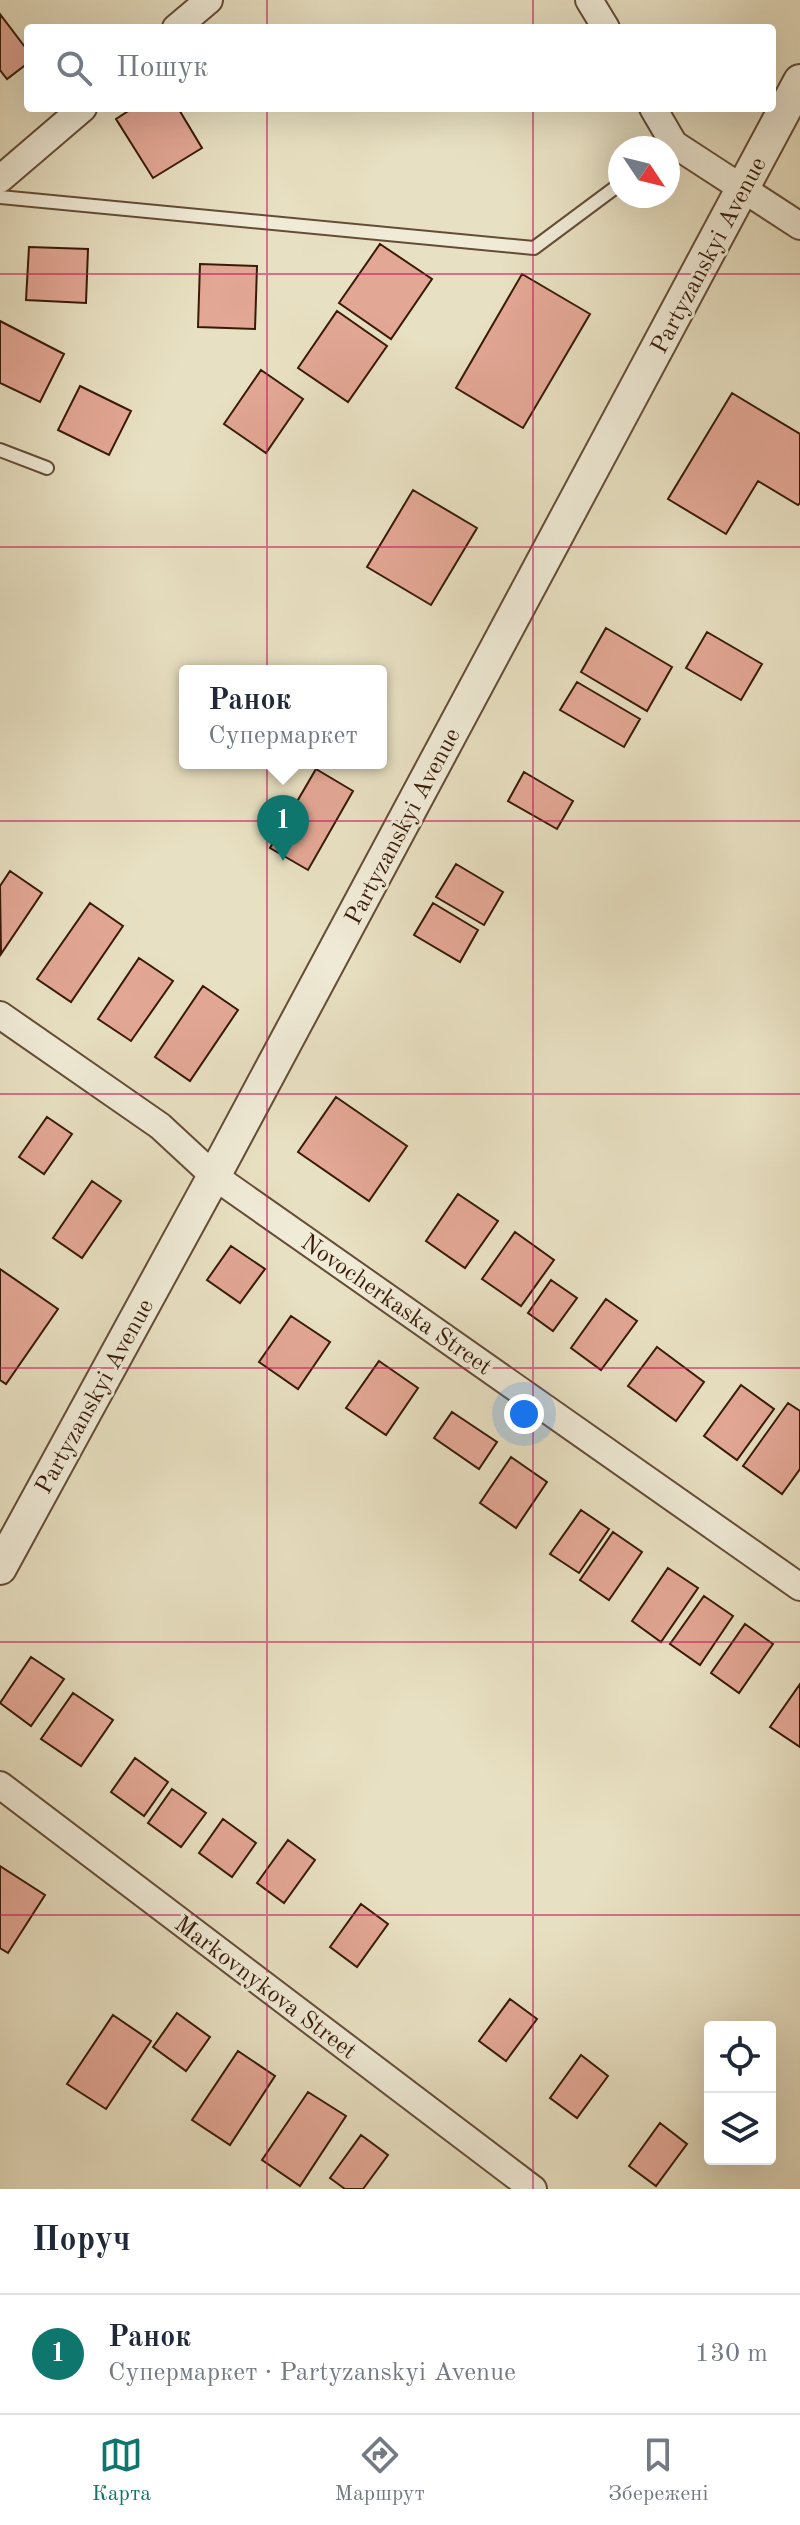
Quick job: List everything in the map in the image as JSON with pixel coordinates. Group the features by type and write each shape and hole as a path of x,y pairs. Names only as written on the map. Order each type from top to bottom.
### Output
{"street":[{"path":"181,24 209,0"},
{"path":"589,0 604,24"},
{"name":"Partyzanskyi Avenue","path":"0,1568 214,1176 800,81"},
{"path":"0,179 78,112"},
{"path":"655,112 666,136"},
{"path":"680,151 800,226"},
{"name":"Novocherkaska Street","path":"0,1015 160,1126 214,1176 800,1587"},
{"name":"Markovnykova Street","path":"0,1785 533,2189"}],"lane":[{"path":"0,197 534,248 608,193"},
{"path":"0,450 47,468"}],"building":[{"path":"0,14 24,46 24,66 7,79 0,70"},
{"path":"127,112 180,112 202,148 153,178 116,119"},
{"path":"380,244 432,279 391,339 339,303"},
{"path":"29,247 88,249 86,303 26,300"},
{"path":"200,264 257,266 255,329 198,327"},
{"path":"522,274 590,314 523,428 456,388"},
{"path":"337,311 387,346 348,402 298,368"},
{"path":"0,321 64,354 40,402 0,383"},
{"path":"261,370 303,399 266,453 224,424"},
{"path":"80,386 131,411 109,455 58,430"},
{"path":"732,393 800,434 800,503 798,505 758,481 726,534 668,499"},
{"path":"413,490 477,528 431,605 367,567"},
{"path":"606,628 672,667 647,711 581,672"},
{"path":"707,632 762,664 741,700 686,668"},
{"path":"577,682 640,719 624,747 560,710"},
{"path":"316,769 353,791 308,870 270,848"},
{"path":"524,772 573,801 557,829 508,801"},
{"path":"456,864 503,892 484,925 436,897"},
{"path":"10,871 42,893 1,954 0,886"},
{"path":"90,903 123,926 71,1002 37,979"},
{"path":"433,903 478,930 460,962 414,935"},
{"path":"139,958 173,981 131,1041 98,1019"},
{"path":"203,986 238,1010 190,1081 155,1057"},
{"path":"336,1097 407,1146 369,1201 298,1152"},
{"path":"47,1117 72,1134 44,1174 19,1157"},
{"path":"92,1181 121,1201 82,1258 53,1238"},
{"path":"458,1194 498,1221 465,1268 426,1241"},
{"path":"515,1232 554,1260 521,1306 482,1279"},
{"path":"231,1246 265,1269 240,1303 207,1280"},
{"path":"0,1269 58,1309 6,1384 0,1380"},
{"path":"551,1280 577,1298 553,1331 528,1313"},
{"path":"606,1299 637,1321 601,1370 571,1348"},
{"path":"291,1316 330,1342 298,1389 259,1362"},
{"path":"657,1347 704,1382 676,1421 628,1386"},
{"path":"379,1361 418,1388 386,1435 346,1408"},
{"path":"741,1385 774,1409 737,1460 704,1436"},
{"path":"788,1403 800,1411 800,1469 782,1494 743,1466"},
{"path":"452,1412 497,1442 479,1469 434,1438"},
{"path":"511,1457 547,1482 516,1528 480,1503"},
{"path":"581,1510 609,1529 579,1573 550,1554"},
{"path":"613,1532 642,1552 609,1600 580,1580"},
{"path":"668,1568 698,1588 661,1642 632,1621"},
{"path":"704,1596 733,1616 700,1665 670,1644"},
{"path":"745,1624 773,1644 739,1693 711,1673"},
{"path":"31,1657 64,1679 31,1726 0,1703"},
{"path":"800,1684 800,1747 770,1727"},
{"path":"73,1693 113,1720 81,1766 41,1739"},
{"path":"135,1758 168,1782 144,1816 111,1792"},
{"path":"172,1789 206,1813 181,1847 148,1823"},
{"path":"223,1819 256,1843 232,1877 199,1853"},
{"path":"288,1840 315,1860 284,1903 257,1883"},
{"path":"0,1866 45,1895 8,1953 0,1948"},
{"path":"361,1904 388,1924 357,1967 330,1947"},
{"path":"510,1999 537,2019 506,2061 479,2041"},
{"path":"177,2013 210,2037 186,2071 153,2047"},
{"path":"113,2015 151,2041 106,2109 67,2084"},
{"path":"238,2051 275,2076 230,2145 192,2120"},
{"path":"581,2055 608,2076 577,2118 550,2098"},
{"path":"308,2092 346,2116 300,2186 262,2160"},
{"path":"660,2123 687,2144 656,2186 629,2166"},
{"path":"361,2135 388,2155 363,2189 345,2189 330,2178"}],"place":[{"name":"Ранок","path":"283,861"}]}
